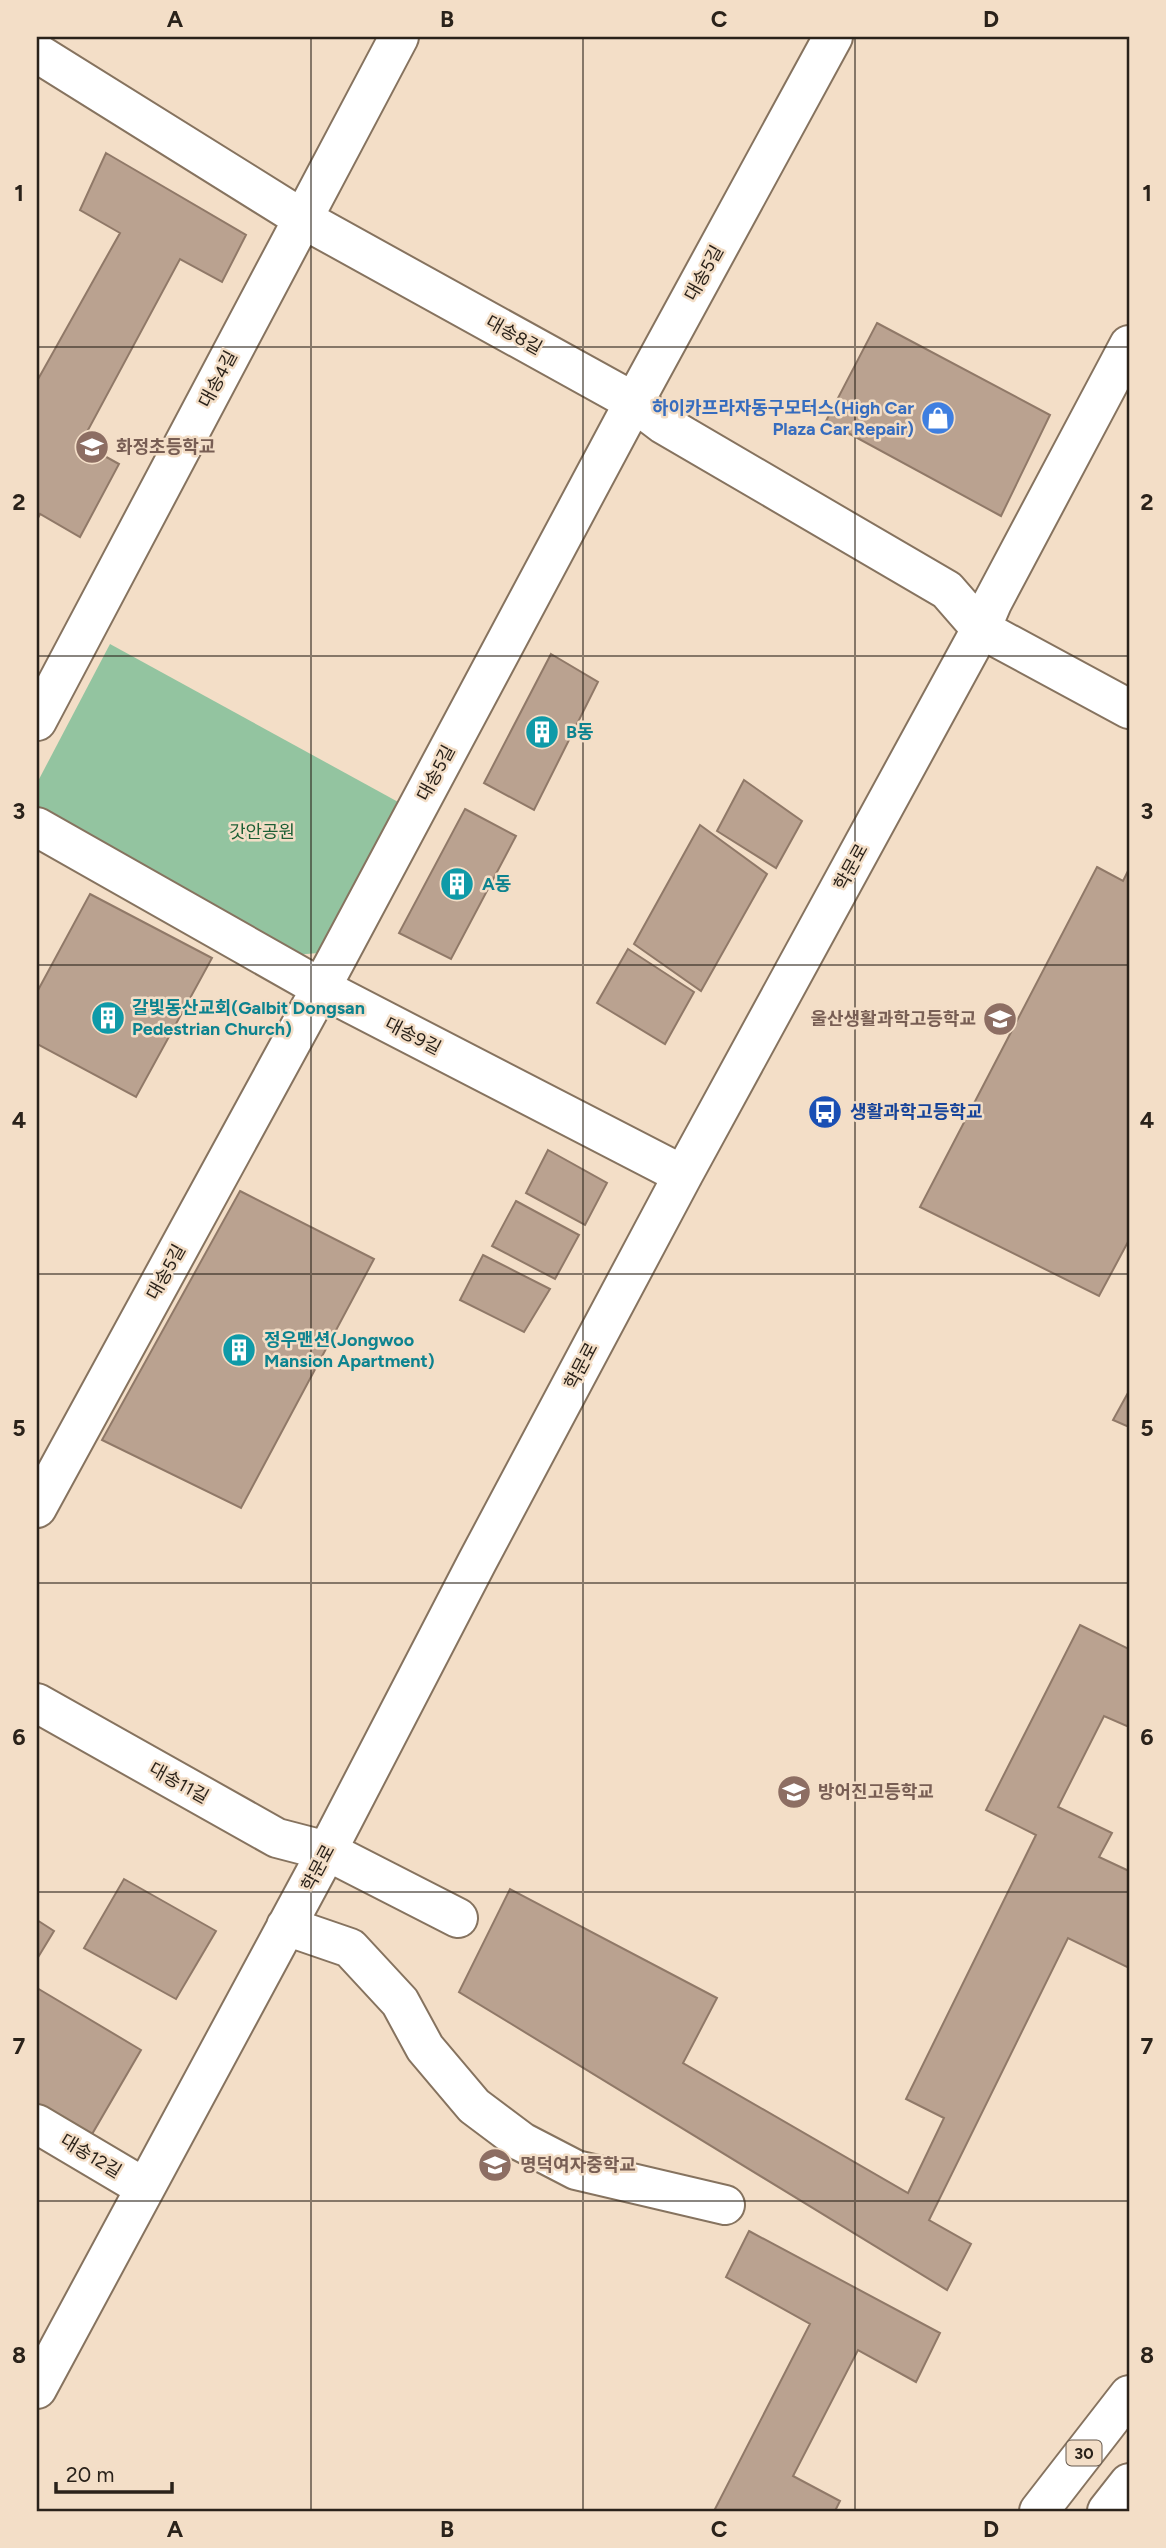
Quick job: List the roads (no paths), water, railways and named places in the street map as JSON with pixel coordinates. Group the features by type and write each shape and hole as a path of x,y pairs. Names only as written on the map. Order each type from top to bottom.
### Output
{"main road":[{"name":"대송4길","path":"37,721 399,37"},
{"name":"대송5길","path":"37,1508 321,988 634,401 832,37"},
{"name":"대송8길","path":"37,53 303,219 634,401 663,424 947,590 981,629"},
{"name":"학문로","path":"37,2389 327,1851 470,1574 683,1175 981,629 992,603 1129,345"},
{"path":"981,629 1129,709"},
{"name":"대송9길","path":"37,827 321,988 683,1175"},
{"name":"대송11길","path":"37,1703 277,1838 327,1851 458,1918"},
{"path":"286,1926 350,1948 400,2002 425,2048 474,2106 522,2141 576,2170 725,2205"},
{"name":"대송12길","path":"37,2124 145,2188"},
{"name":"30","path":"1039,2511 1129,2395"},
{"path":"1107,2511 1129,2483"}],"place":[{"name":"하이카프라자동구모터스(High Car Plaza Car Repair)","path":"938,418"},
{"name":"화정초등학교","path":"92,447"},
{"name":"B동","path":"542,732"},
{"name":"A동","path":"457,884"},
{"name":"갈빛동산교회(Galbit Dongsan Pedestrian Church)","path":"108,1018"},
{"name":"울산생활과학고등학교","path":"1000,1019"},
{"name":"생활과학고등학교","path":"825,1112"},
{"name":"정우맨션(Jongwoo Mansion Apartment)","path":"239,1350"},
{"name":"방어진고등학교","path":"794,1792"},
{"name":"명덕여자중학교","path":"495,2165"}],"park label":[{"name":"갓안공원","path":"262,832"}]}
